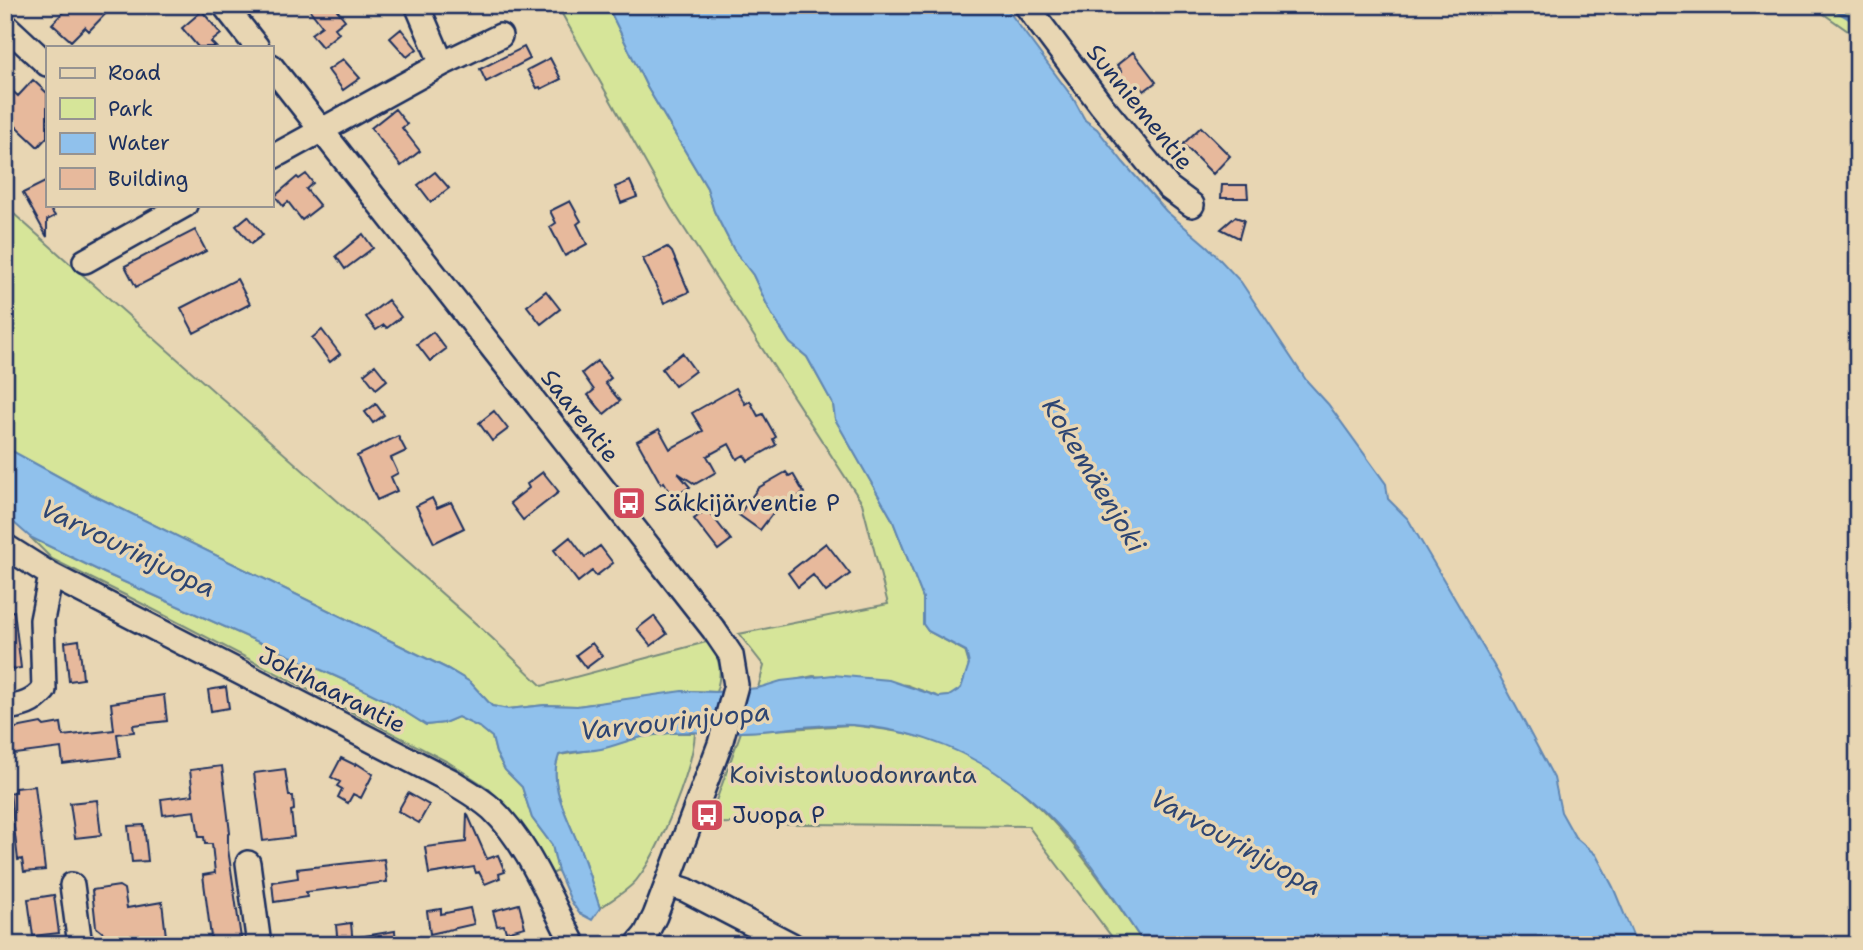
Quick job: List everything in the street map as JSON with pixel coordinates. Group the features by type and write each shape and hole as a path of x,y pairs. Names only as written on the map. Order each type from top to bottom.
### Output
{"street":[{"path":"224,5 256,46"},
{"path":"416,5 442,64"},
{"name":"Sunniementie","path":"1026,5 1102,106 1169,188 1192,205"},
{"path":"5,25 46,63"},
{"path":"273,157 442,64 500,36"},
{"name":"Saarentie","path":"273,68 715,630 731,655 736,685 720,744 655,916 637,945"},
{"path":"85,261 184,206"},
{"name":"Jokihaarantie","path":"8,551 440,775 473,795 492,809 513,835 537,872 574,945"},
{"path":"5,708 22,706 36,699 44,690 42,620 51,575"},
{"path":"248,863 260,945"},
{"path":"667,884 686,890 792,945"},
{"path":"72,885 80,945"}],"green space":[{"path":"557,5 607,5 647,87 707,188 714,211 734,250 753,275 771,313 790,342 807,357 833,404 835,419 892,519 923,598 923,624 928,631 965,651 969,664 958,692 939,697 907,685 813,676 758,688 764,666 739,634 888,604 862,503 671,208"},
{"path":"1811,5 1846,5 1858,15 1858,38"},
{"path":"5,206 492,638 542,686 710,641 719,666 716,692 693,691 577,706 545,705 508,709 492,706 470,682 448,669 87,492 9,450 5,447"},
{"path":"30,537 346,681 391,703 426,725 444,723 458,717 481,728 492,737 496,753 505,770 522,787 532,818 552,845 558,871 550,875 513,813 488,788 448,762 52,559"},
{"name":"Koivistonluodonranta","path":"851,725 899,732 934,741 978,761 1008,781 1035,803 1060,829 1104,885 1145,945 1118,945 1028,826 708,823 741,732"},
{"path":"670,733 695,733 688,766 674,808 656,848 638,878 600,908 557,787 556,766 559,755"}],"water":[{"path":"607,5 1004,5 1073,98 1085,120 1097,129 1166,211 1208,247 1241,282 1306,380 1328,404 1386,484 1388,499 1408,519 1497,671 1554,778 1561,812 1575,837 1596,855 1613,887 1637,945 1145,945 1085,857 1038,805 1012,784 984,765 922,738 853,725 742,732 666,733 601,749 559,755 556,766 557,787 600,908 592,920 579,913 571,901 558,871 552,845 532,818 522,787 505,770 496,753 492,737 481,728 458,717 444,723 426,725 391,703 346,681 30,537 5,515 5,447 87,492 448,669 470,682 492,706 508,709 545,705 577,706 682,691 716,692 758,688 781,681 833,675 889,680 939,697 949,696 961,688 969,664 966,651 928,631 923,624 923,598 892,519 835,419 833,404 807,357 790,343 771,313 753,275 734,250 714,211 707,188 647,87"}],"building":[{"path":"70,5 114,5 89,31 85,27 71,41 52,24"},
{"path":"306,5 333,5 345,20 335,28 339,33 322,47 311,34 322,26"},
{"path":"202,11 221,34 211,42 215,46 197,46 182,28"},
{"path":"401,29 417,49 407,57 390,38"},
{"path":"524,47 530,59 486,82 480,69"},
{"path":"1133,52 1156,82 1144,91 1140,85 1128,94 1115,76 1122,71 1117,65"},
{"path":"550,58 561,79 541,89 537,88 527,70"},
{"path":"343,59 360,78 343,90 328,70"},
{"path":"33,80 46,92 46,138 38,147 5,116 5,84 18,96"},
{"path":"395,109 407,124 402,128 420,151 401,166 371,128"},
{"path":"1201,127 1230,156 1213,174 1183,144"},
{"path":"435,172 449,188 431,202 418,185"},
{"path":"306,174 313,183 306,189 320,206 302,220 288,202 283,206 275,196 297,177 299,179"},
{"path":"630,181 637,197 621,203 615,187"},
{"path":"46,182 46,206 55,216 47,220 47,237 23,193"},
{"path":"1222,185 1247,185 1248,198 1221,198"},
{"path":"570,201 581,221 577,224 587,244 565,256 550,227 556,223 550,211"},
{"path":"248,216 263,235 251,244 236,226"},
{"path":"1235,217 1244,220 1239,238 1221,229"},
{"path":"195,230 206,251 136,287 125,266"},
{"path":"363,234 373,248 345,269 336,256"},
{"path":"667,247 672,252 689,292 664,303 643,259"},
{"path":"237,279 250,304 194,333 181,308"},
{"path":"546,291 560,309 541,324 527,306"},
{"path":"388,300 401,317 387,328 384,325 376,330 366,317"},
{"path":"322,330 340,354 330,362 312,338"},
{"path":"433,332 446,349 430,361 417,344"},
{"path":"682,353 695,371 675,386 662,369"},
{"path":"597,361 611,378 605,383 620,401 604,414 588,395 594,390 582,373"},
{"path":"375,365 387,380 376,389 364,374"},
{"path":"736,388 745,404 750,401 758,416 763,414 776,437 773,439 776,445 748,461 744,455 737,459 729,444 707,456 716,472 695,484 678,473 690,487 673,497 664,482 661,484 637,441 659,429 670,449 703,431 692,413"},
{"path":"376,404 384,415 373,423 365,412"},
{"path":"494,411 508,429 492,441 479,423"},
{"path":"398,436 406,451 391,458 398,473 391,477 397,491 377,500 357,456"},
{"path":"543,472 559,492 523,520 510,503 529,488 527,484"},
{"path":"786,472 789,476 793,474 804,493 776,509 760,530 739,515 758,488"},
{"path":"432,498 437,508 451,502 464,528 434,543 416,506"},
{"path":"707,509 731,540 718,550 694,519"},
{"path":"570,537 585,557 600,546 613,563 596,576 592,571 578,582 554,550"},
{"path":"826,543 850,574 826,592 813,575 798,587 788,573"},
{"path":"14,611 21,668 5,670 5,612"},
{"path":"654,616 667,634 651,646 637,629"},
{"path":"79,640 83,679 69,681 65,642"},
{"path":"592,643 602,656 586,668 576,655"},
{"path":"226,687 229,708 211,711 208,690"},
{"path":"164,695 167,721 133,725 134,732 117,734 120,757 63,764 61,748 8,755 5,730 41,723 44,726 61,723 63,736 114,730 111,703"},
{"path":"341,758 355,765 356,763 373,774 361,798 353,794 348,803 338,797 342,789 337,786 340,782 331,777"},
{"path":"222,766 230,833 228,849 242,945 212,945 203,875 215,873 212,844 205,844 204,837 199,837 195,811 163,815 161,799 193,795 190,770"},
{"path":"285,769 289,796 293,796 294,810 291,811 294,837 263,841 254,773"},
{"path":"35,786 45,870 24,872 22,859 18,860 10,793 15,792 15,788"},
{"path":"408,793 429,805 419,823 398,811"},
{"path":"97,800 101,835 75,838 70,803"},
{"path":"467,813 487,859 498,855 505,872 499,874 500,878 485,884 474,867 429,874 425,847 466,842"},
{"path":"144,825 148,861 132,862 128,826"},
{"path":"384,859 387,882 306,892 307,897 274,902 272,882 298,878 297,869"},
{"path":"119,886 124,889 127,908 162,902 167,945 118,945 96,927 92,890"},
{"path":"54,895 59,933 33,936 28,899"},
{"path":"519,904 525,927 506,932 504,925 497,926 493,911"},
{"path":"470,908 474,924 430,934 427,911 441,909 441,914"},
{"path":"351,923 353,945 338,945 336,925"},
{"path":"395,931 396,945 358,945 358,937"}],"waterway":[{"path":"1829,5 1858,23"}],"place":[{"name":"Säkkijärventie P","path":"629,503"},
{"name":"Juopa P","path":"707,815"}],"water label":[{"name":"Kokemäenjoki","path":"1094,475"},
{"name":"Varvourinjuopa","path":"128,548"},
{"name":"Varvourinjuopa","path":"675,721"},
{"name":"Varvourinjuopa","path":"1236,842"}]}
